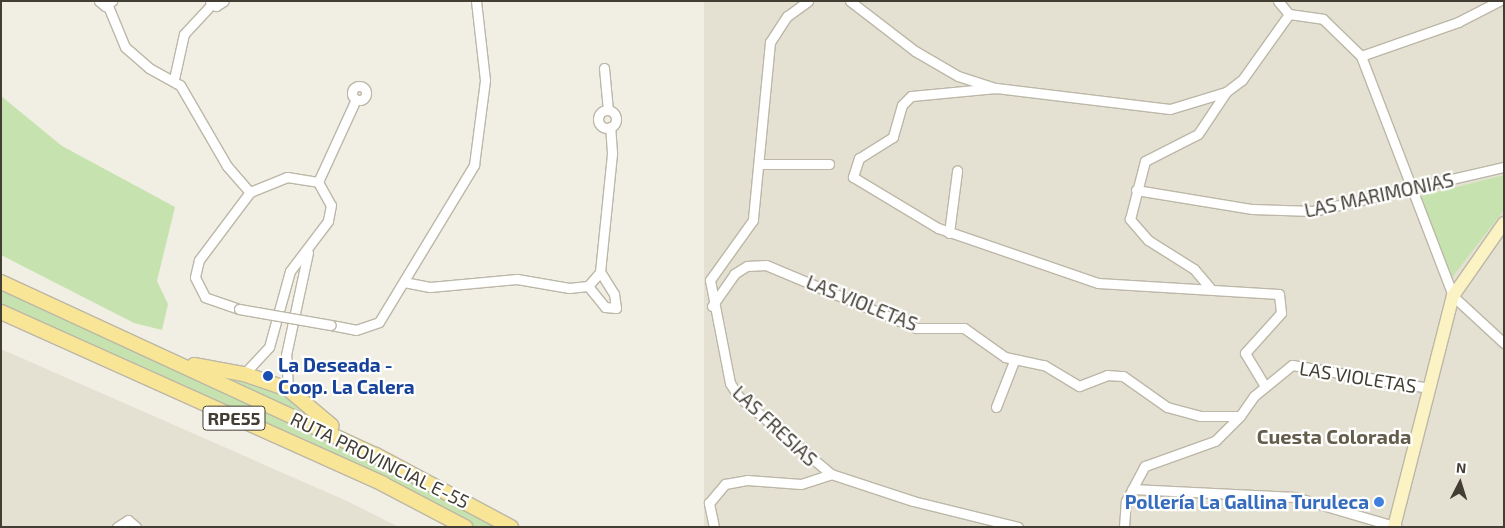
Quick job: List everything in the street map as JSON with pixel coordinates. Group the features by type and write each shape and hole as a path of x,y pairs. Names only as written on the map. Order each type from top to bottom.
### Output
{"main road":[{"name":"RUTA PROVINCIAL E-55","path":"1,282 441,488 512,527"},
{"name":"RPE55","path":"54,308 99,322 202,368 244,374 288,389 315,416 411,464 441,488"},
{"name":"RUTA PROVINCIAL E-55","path":"1,312 383,484 465,527"}],"street":[{"path":"99,1 110,4 125,47 149,68 174,79 200,114 227,166 250,192"},
{"path":"174,79 184,34 211,3 224,1"},
{"path":"244,374 269,347 282,288 330,213 328,197 318,182 287,177 250,192 194,272 205,297 239,309 331,325 356,330 373,327 457,200 479,146 486,80 476,1"},
{"name":"LAS FRESIAS","path":"808,1 786,16 770,42 760,164 753,220 713,274 712,306 733,390 831,474 913,501 1018,527"},
{"path":"850,1 941,68 996,88"},
{"path":"1278,1 1290,14 1323,18 1362,56 1453,296 1504,342"},
{"path":"1362,56 1458,22 1499,1"},
{"path":"1210,288 1194,269 1156,246 1132,224 1136,190 1145,161 1198,134 1226,92 1249,73 1290,14"},
{"path":"404,282 430,287 517,279 569,288 588,286 600,272 612,152 610,127 599,121 608,110 604,68"},
{"path":"1226,92 1170,109 996,88 911,96 902,105 888,142 855,163 856,182 949,233 1110,286 1210,288 1274,292 1282,299 1281,313 1245,353 1264,386"},
{"path":"318,182 356,99"},
{"path":"760,164 829,164"},
{"name":"LAS MARIMONIAS","path":"1136,190 1287,212 1327,209 1504,167"},
{"path":"949,233 956,171"},
{"path":"1132,489 1295,497 1395,526 1453,296 1504,222"},
{"path":"288,389 285,366 299,295 300,272 311,245"},
{"name":"LAS VIOLETAS","path":"712,306 734,274 747,266 766,265 916,328 964,328 1014,361 1044,365 1079,386 1107,375 1123,376 1182,412 1240,416 1264,386 1286,368 1300,365 1429,388"},
{"path":"588,286 605,307 616,308 614,294 600,272"},
{"path":"282,288 291,285 299,295"},
{"path":"996,407 1014,361"},
{"path":"1124,527 1123,513 1132,489 1145,466 1215,440 1240,416"},
{"path":"714,527 709,503 725,484 747,480 801,484 831,474"},
{"path":"117,527 128,520 136,527"}],"shaded area":[{"path":"704,1 1504,1 1504,527 704,527"},
{"path":"1,349 347,501 399,527 1,527"}],"green space":[{"path":"1,96 62,146 175,207 157,281 168,304 162,330 134,323 1,255"},
{"path":"1504,175 1504,210 1451,279 1421,196"},
{"path":"1,288 317,433 503,527 476,527 1,306"},
{"path":"224,377 284,394 302,411 300,412"}],"place":[{"name":"La Deseada - Coop. La Calera","path":"268,376"},
{"name":"Pollería La Gallina Turuleca","path":"1379,502"}],"district":[{"name":"Cuesta Colorada","path":"1334,436"}]}
